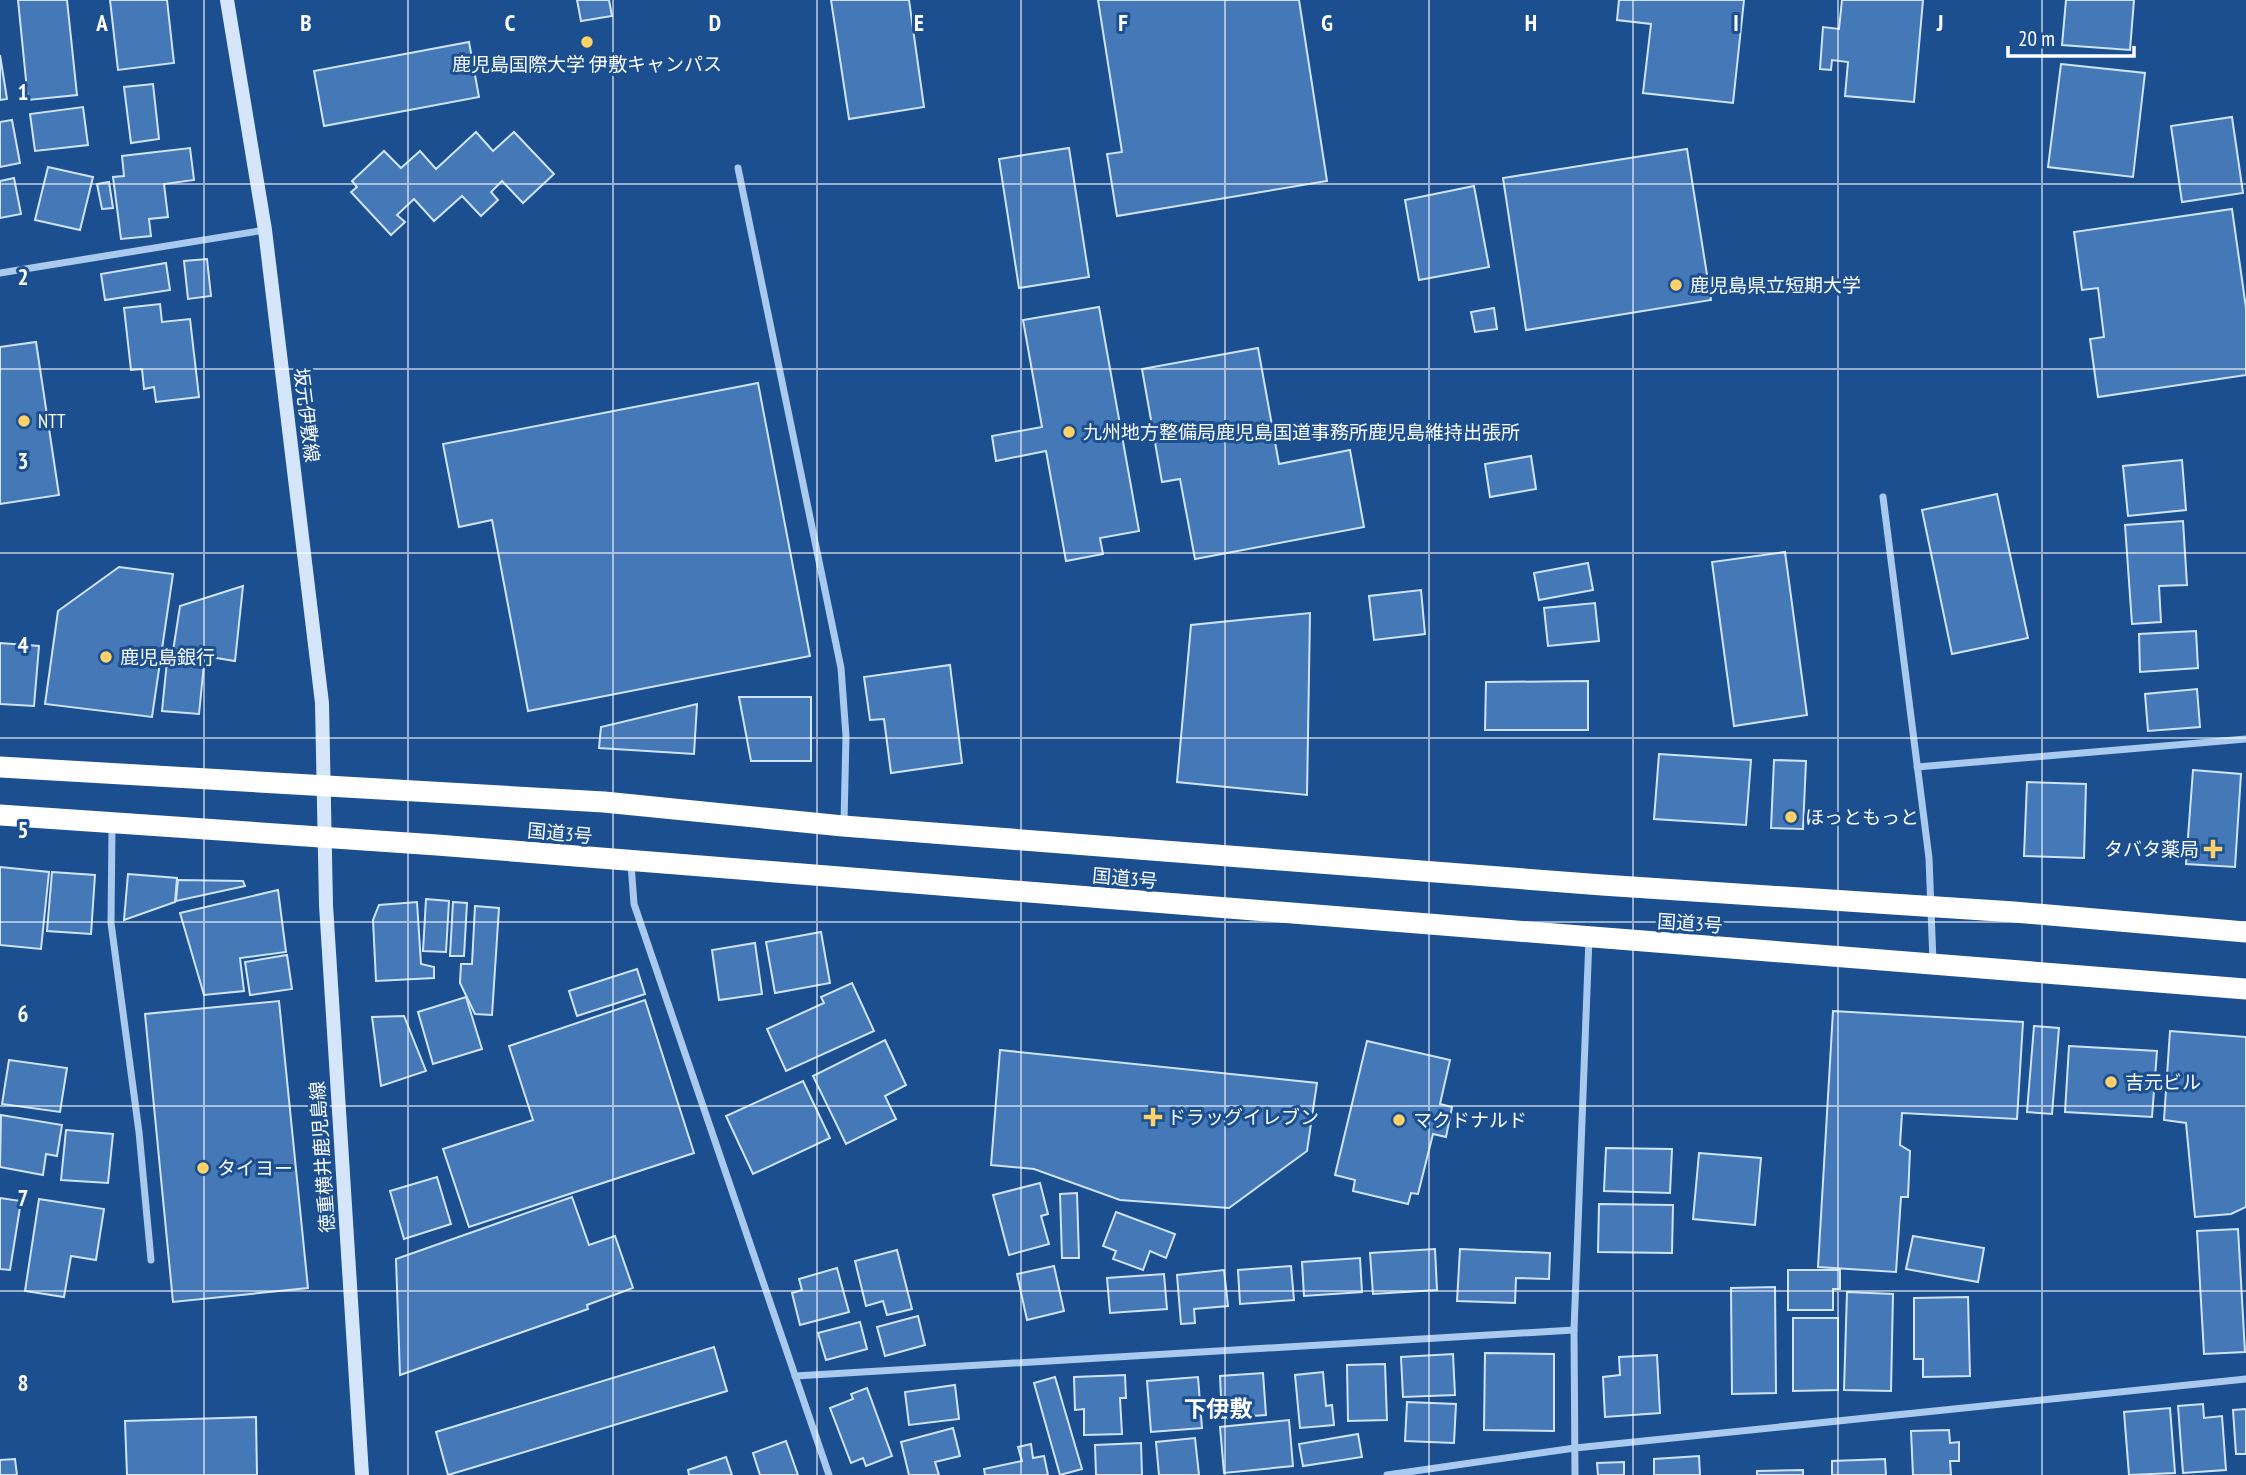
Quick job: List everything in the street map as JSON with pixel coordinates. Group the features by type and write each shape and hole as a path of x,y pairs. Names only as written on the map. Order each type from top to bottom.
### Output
{"highway":[{"name":"国道3号","path":"0,767 604,802 844,826 2246,932"},
{"name":"国道3号","path":"0,815 324,837 2246,989"}],"main road":[{"name":"坂元伊敷線","path":"227,0 265,230 322,703 324,837"},
{"name":"徳重横井鹿児島線","path":"324,837 362,1475"}],"street":[{"path":"738,168 841,668 846,736 844,826"},
{"path":"0,273 265,230"},
{"path":"1883,497 1929,858 1933,965"},
{"path":"1917,767 2246,739"},
{"path":"112,822 111,923 139,1132 151,1260"},
{"path":"631,862 634,904 829,1475"},
{"path":"1575,1475 1574,1329 1589,938"},
{"path":"795,1376 1574,1329"},
{"path":"1387,1475 1575,1448 2246,1379"}],"building":[{"path":"18,0 67,0 77,95 28,100"},
{"path":"110,0 167,0 174,63 118,70"},
{"path":"577,0 609,0 612,16 581,21"},
{"path":"831,0 909,0 924,107 849,119"},
{"path":"1098,0 1299,0 1327,181 1117,216 1107,154 1122,152"},
{"path":"1619,0 1744,0 1733,103 1643,93 1651,24 1617,20"},
{"path":"1842,0 1923,0 1914,102 1845,96 1848,62 1832,60 1831,70 1820,69 1823,27 1839,29"},
{"path":"2066,0 2134,0 2130,50 2062,45"},
{"path":"469,42 479,97 324,126 314,71"},
{"path":"0,55 7,99 0,100"},
{"path":"2061,64 2145,73 2133,177 2048,167"},
{"path":"153,84 159,139 131,143 124,87"},
{"path":"83,107 88,145 35,151 30,114"},
{"path":"2232,117 2243,193 2182,202 2171,126"},
{"path":"12,120 20,163 0,167 0,122"},
{"path":"476,132 493,151 514,132 554,174 523,203 502,181 491,192 498,200 481,216 462,196 434,221 414,199 397,215 405,222 391,235 351,192 357,187 352,181 384,151 401,168 420,151 436,169"},
{"path":"190,148 194,180 164,184 168,217 149,219 151,236 121,239 113,177 124,176 122,156"},
{"path":"1069,148 1089,277 1019,288 999,159"},
{"path":"1687,149 1711,300 1526,330 1503,178"},
{"path":"48,167 93,177 80,230 35,220"},
{"path":"14,178 21,214 0,218 0,181"},
{"path":"109,182 113,208 102,209 97,184"},
{"path":"1474,186 1489,267 1419,280 1405,200"},
{"path":"2232,209 2246,308 2246,375 2098,397 2090,339 2104,337 2098,288 2082,290 2074,232"},
{"path":"207,259 211,296 188,299 184,261"},
{"path":"166,263 170,290 105,300 101,274"},
{"path":"160,304 162,322 190,319 199,397 156,402 154,387 144,389 142,369 131,370 124,308"},
{"name":"九州地方整備局鹿児島国道事務所鹿児島維持出張所","path":"1099,307 1139,531 1100,538 1103,554 1066,561 1046,451 996,461 992,436 1042,427 1023,320"},
{"path":"1494,308 1497,329 1475,332 1471,312"},
{"name":"NTT","path":"36,342 59,495 0,504 0,347"},
{"path":"1258,348 1279,464 1350,450 1364,527 1195,559 1180,479 1162,482 1142,369"},
{"path":"758,383 810,656 528,711 492,520 459,527 443,444"},
{"path":"1531,456 1536,489 1490,497 1485,464"},
{"path":"2182,460 2186,510 2128,516 2123,466"},
{"path":"1997,494 2028,638 1952,654 1922,510"},
{"path":"2183,521 2187,585 2159,586 2161,622 2132,624 2125,525"},
{"path":"1785,552 1807,715 1734,726 1712,562"},
{"path":"1588,563 1593,590 1539,600 1534,573"},
{"name":"鹿児島銀行","path":"119,567 173,574 152,717 45,704 58,611"},
{"path":"243,586 235,661 173,651 180,606"},
{"path":"1421,590 1425,634 1374,640 1369,596"},
{"path":"1595,603 1599,641 1548,646 1544,608"},
{"path":"1310,613 1307,795 1177,782 1191,625"},
{"path":"2196,631 2198,668 2140,672 2139,634"},
{"path":"0,643 39,646 34,706 0,704"},
{"path":"167,661 204,664 199,714 162,711"},
{"path":"950,665 962,763 891,773 884,719 870,720 864,677"},
{"path":"1588,681 1588,730 1485,730 1486,682"},
{"path":"2197,689 2200,727 2148,731 2145,694"},
{"path":"739,697 811,697 811,761 751,761"},
{"path":"697,704 694,754 599,748 601,727"},
{"path":"1659,754 1751,760 1746,825 1654,819"},
{"path":"1774,760 1806,761 1803,829 1771,828"},
{"path":"2193,770 2241,774 2235,867 2186,864"},
{"path":"2027,782 2086,784 2084,858 2024,856"},
{"path":"0,867 49,872 41,949 0,945"},
{"path":"52,872 95,875 91,934 47,931"},
{"path":"128,874 177,878 175,902 124,920"},
{"path":"178,880 243,881 245,886 176,901"},
{"path":"278,890 286,952 240,958 244,991 204,995 180,913"},
{"path":"426,899 449,901 446,952 423,951"},
{"path":"417,902 421,964 434,967 434,978 376,981 373,920 379,905"},
{"path":"453,902 467,903 464,956 450,956"},
{"path":"475,906 499,908 492,1015 475,1014 460,983 461,964 472,964"},
{"path":"821,932 830,983 775,993 766,942"},
{"path":"755,943 762,994 719,1000 712,950"},
{"path":"287,955 292,989 250,995 245,962"},
{"path":"637,969 645,994 577,1016 569,991"},
{"path":"852,983 874,1031 786,1071 767,1029 824,1003 821,997"},
{"path":"466,997 482,1049 433,1064 418,1012"},
{"path":"645,1000 694,1153 469,1227 443,1149 533,1120 509,1046"},
{"path":"279,1001 308,1288 173,1302 145,1014"},
{"path":"1833,1011 2023,1022 2017,1119 1902,1113 1900,1145 1910,1151 1908,1197 1901,1197 1896,1272 1818,1267"},
{"path":"404,1016 426,1071 381,1086 372,1017"},
{"path":"2034,1026 2059,1028 2052,1114 2027,1112"},
{"path":"2170,1031 2246,1037 2246,1207 2231,1214 2195,1217 2186,1123 2164,1120"},
{"path":"885,1040 906,1085 885,1096 896,1119 846,1144 813,1076"},
{"name":"マクドナルド","path":"1367,1041 1450,1060 1440,1104 1452,1107 1446,1137 1433,1134 1418,1194 1411,1193 1408,1204 1353,1191 1355,1180 1335,1175"},
{"name":"吉元ビル","path":"2069,1046 2157,1051 2152,1117 2065,1112"},
{"name":"ドラッグイレブン","path":"1000,1050 1317,1083 1307,1151 1229,1208 1120,1200 1034,1169 991,1165"},
{"path":"9,1060 67,1068 60,1112 2,1104"},
{"path":"803,1081 830,1138 753,1174 726,1116"},
{"path":"1,1115 62,1125 57,1156 46,1154 43,1175 0,1167"},
{"path":"66,1130 113,1134 108,1183 61,1180"},
{"path":"1606,1148 1672,1149 1670,1193 1604,1191"},
{"path":"1699,1153 1761,1158 1755,1225 1693,1219"},
{"path":"437,1177 451,1224 404,1239 390,1191"},
{"path":"1040,1183 1048,1214 1041,1216 1049,1244 1009,1255 993,1195"},
{"path":"1077,1193 1079,1258 1062,1258 1060,1194"},
{"path":"572,1197 589,1245 615,1236 633,1288 587,1305 588,1309 400,1375 396,1259"},
{"path":"0,1198 21,1201 10,1270 0,1269"},
{"path":"39,1199 104,1209 96,1260 71,1256 64,1297 25,1291"},
{"path":"1599,1204 1673,1205 1672,1253 1598,1252"},
{"path":"1116,1212 1175,1234 1166,1258 1150,1251 1143,1270 1113,1259 1116,1251 1103,1246"},
{"path":"2238,1229 2245,1352 2204,1354 2197,1231"},
{"path":"1913,1236 1984,1248 1978,1282 1906,1269"},
{"path":"1435,1249 1437,1290 1373,1294 1370,1253"},
{"path":"1460,1249 1550,1253 1549,1279 1516,1278 1515,1303 1457,1301"},
{"path":"897,1250 912,1309 887,1315 883,1301 866,1306 855,1261"},
{"path":"1360,1258 1362,1292 1304,1296 1302,1262"},
{"path":"1054,1266 1064,1311 1027,1320 1017,1274"},
{"path":"1291,1266 1294,1300 1240,1304 1238,1270"},
{"path":"837,1268 849,1312 800,1325 792,1293 802,1290 799,1279"},
{"path":"1224,1270 1228,1306 1194,1309 1195,1323 1181,1324 1177,1275"},
{"path":"1788,1270 1840,1270 1840,1289 1833,1289 1833,1310 1788,1310"},
{"path":"1164,1274 1167,1309 1110,1313 1107,1278"},
{"path":"1775,1287 1776,1393 1732,1394 1731,1288"},
{"path":"1847,1292 1893,1294 1891,1391 1844,1390"},
{"path":"1968,1297 1970,1376 1923,1377 1923,1359 1914,1359 1914,1298"},
{"path":"918,1316 925,1345 885,1356 877,1327"},
{"path":"1793,1318 1838,1318 1838,1390 1793,1391"},
{"path":"860,1322 867,1349 826,1360 818,1333"},
{"path":"714,1347 727,1391 448,1475 436,1432"},
{"path":"1485,1353 1554,1354 1554,1431 1484,1430"},
{"path":"1453,1354 1455,1395 1403,1397 1401,1357"},
{"path":"1657,1355 1660,1413 1605,1417 1603,1377 1620,1375 1619,1357"},
{"path":"1385,1364 1387,1420 1348,1421 1347,1365"},
{"path":"1323,1372 1326,1406 1332,1405 1334,1425 1300,1428 1295,1375"},
{"path":"1263,1373 1266,1415 1222,1418 1220,1376"},
{"path":"1125,1375 1126,1398 1120,1398 1122,1434 1084,1435 1084,1409 1075,1410 1074,1377"},
{"path":"1055,1377 1082,1469 1060,1475 1034,1383"},
{"path":"1198,1377 1202,1428 1151,1432 1147,1381"},
{"path":"955,1385 959,1419 909,1425 905,1392"},
{"path":"867,1388 892,1456 866,1466 863,1458 851,1463 830,1408 853,1399 851,1394"},
{"path":"1407,1402 1456,1404 1454,1443 1405,1441"},
{"path":"2203,1404 2204,1418 2222,1416 2226,1470 2183,1473 2178,1406"},
{"path":"2170,1408 2175,1473 2129,1475 2124,1412"},
{"path":"2246,1409 2246,1454 2236,1454 2233,1410"},
{"path":"256,1417 257,1475 127,1475 125,1421"},
{"path":"1289,1420 1293,1466 1224,1473 1220,1427"},
{"path":"953,1428 960,1456 935,1462 939,1475 909,1475 901,1442"},
{"path":"1949,1430 1950,1443 1959,1442 1959,1461 1950,1461 1951,1475 1913,1475 1911,1431"},
{"path":"1358,1434 1362,1457 1303,1466 1299,1444"},
{"path":"1195,1438 1199,1475 1159,1475 1156,1442"},
{"path":"786,1441 798,1475 760,1475 753,1453"},
{"path":"1141,1443 1142,1475 1096,1475 1095,1445"},
{"path":"1031,1444 1033,1458 1044,1456 1048,1475 985,1475 984,1469 1022,1461 1018,1447"},
{"path":"1699,1456 1700,1475 1654,1475 1654,1459"},
{"path":"726,1457 732,1475 689,1475 688,1470"},
{"path":"15,1459 17,1475 0,1475 0,1460"},
{"path":"1885,1459 1886,1475 1832,1475 1832,1461"},
{"path":"1624,1462 1624,1475 1598,1475 1597,1463"},
{"path":"1803,1470 1803,1475 1757,1475 1757,1471"}],"place":[{"name":"鹿児島国際大学 伊敷キャンパス","path":"587,42"},
{"name":"鹿児島県立短期大学","path":"1676,285"},
{"name":"NTT","path":"24,421"},
{"name":"九州地方整備局鹿児島国道事務所鹿児島維持出張所","path":"1069,432"},
{"name":"鹿児島銀行","path":"106,657"},
{"name":"ほっともっと","path":"1791,817"},
{"name":"タバタ薬局","path":"2213,849"},
{"name":"吉元ビル","path":"2111,1082"},
{"name":"ドラッグイレブン","path":"1153,1117"},
{"name":"マクドナルド","path":"1399,1120"},
{"name":"タイヨー","path":"203,1168"}],"district":[{"name":"下伊敷","path":"1218,1408"}]}
